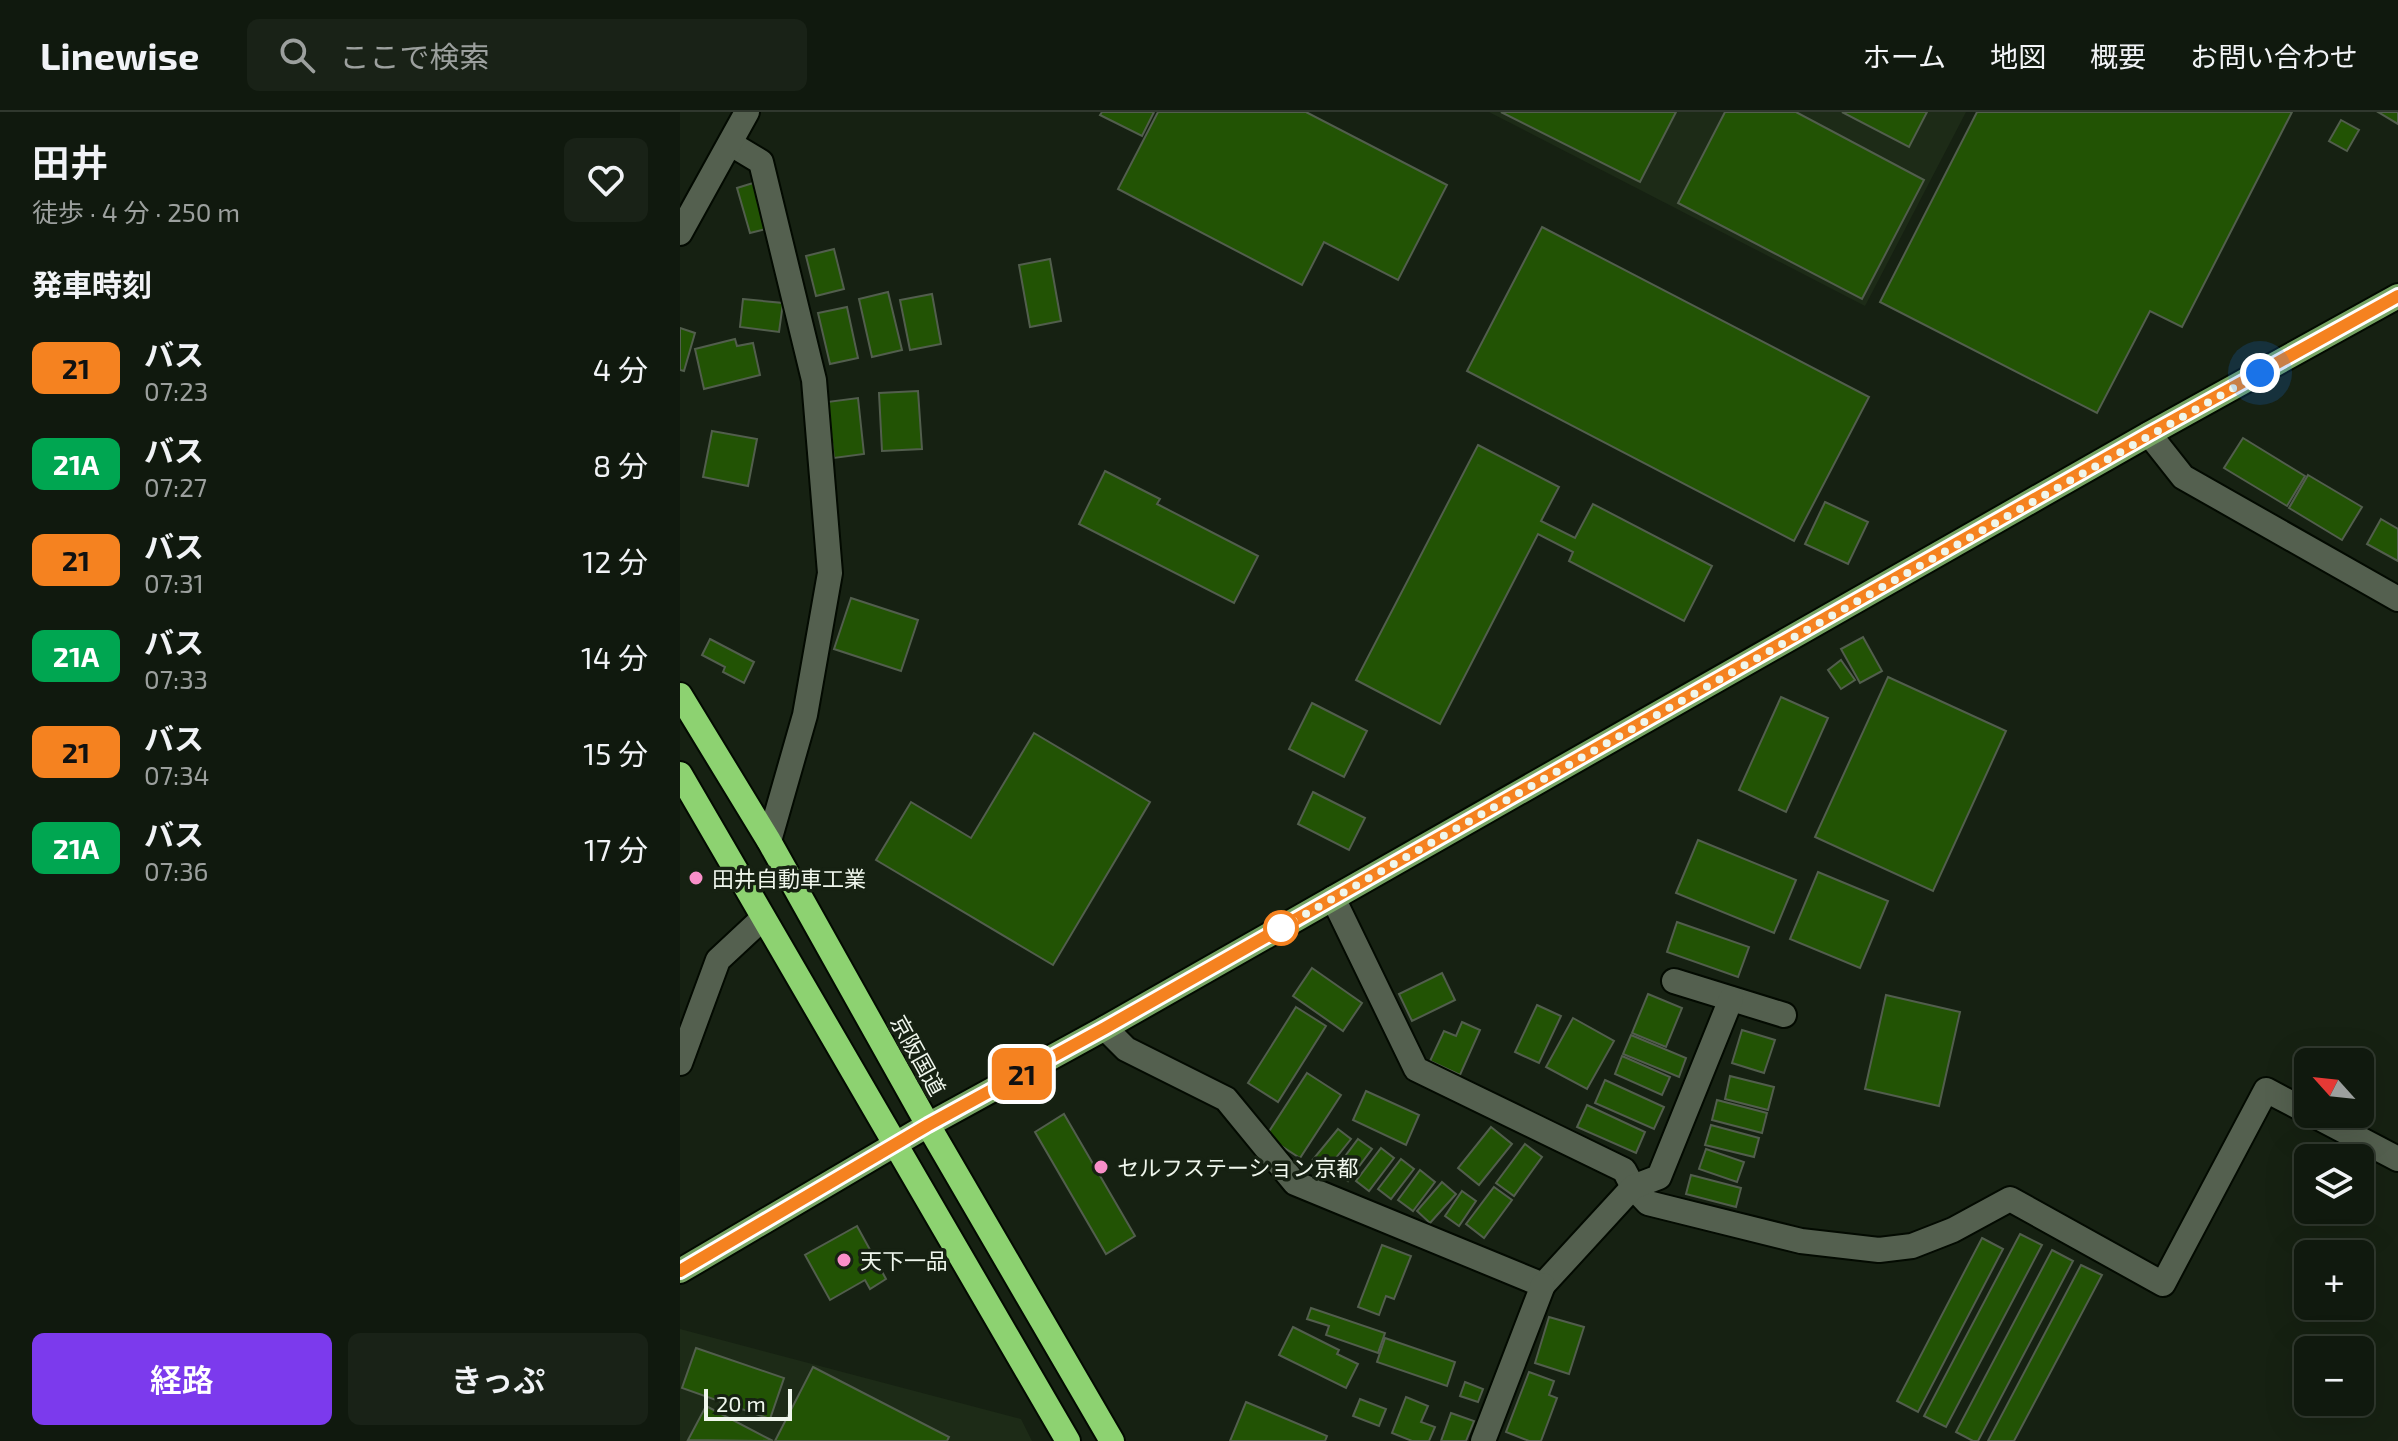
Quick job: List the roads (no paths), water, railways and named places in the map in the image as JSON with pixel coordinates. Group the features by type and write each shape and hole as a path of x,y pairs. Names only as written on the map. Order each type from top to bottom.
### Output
{"highway":[{"name":"京阪国道","path":"680,695 769,841 928,1125 1112,1441"},
{"path":"680,774 1068,1441"}],"main road":[{"path":"680,1271 928,1125 1105,1028 2149,434 2398,296"}],"street":[{"path":"680,233 747,112"},
{"path":"731,144 761,162 814,380 830,573 805,715 769,841"},
{"path":"2149,434 2183,477 2398,599"},
{"path":"1333,898 1416,1069 1624,1170 1633,1187 1648,1203 1801,1241 1879,1250 1912,1246 1953,1230 2010,1199 2163,1284 2266,1090 2294,1105"},
{"path":"680,1063 718,960 762,919"},
{"path":"1674,981 1784,1015"},
{"path":"1483,1441 1543,1285 1633,1187 1659,1177 1731,999"},
{"path":"1105,1028 1126,1049 1226,1099 1295,1183 1543,1285"},
{"path":"2339,1128 2398,1159"}],"place":[{"name":"田井自動車工業","path":"696,878"},
{"name":"セルフステーション京都","path":"1101,1167"},
{"name":"天下一品","path":"844,1260"}]}
